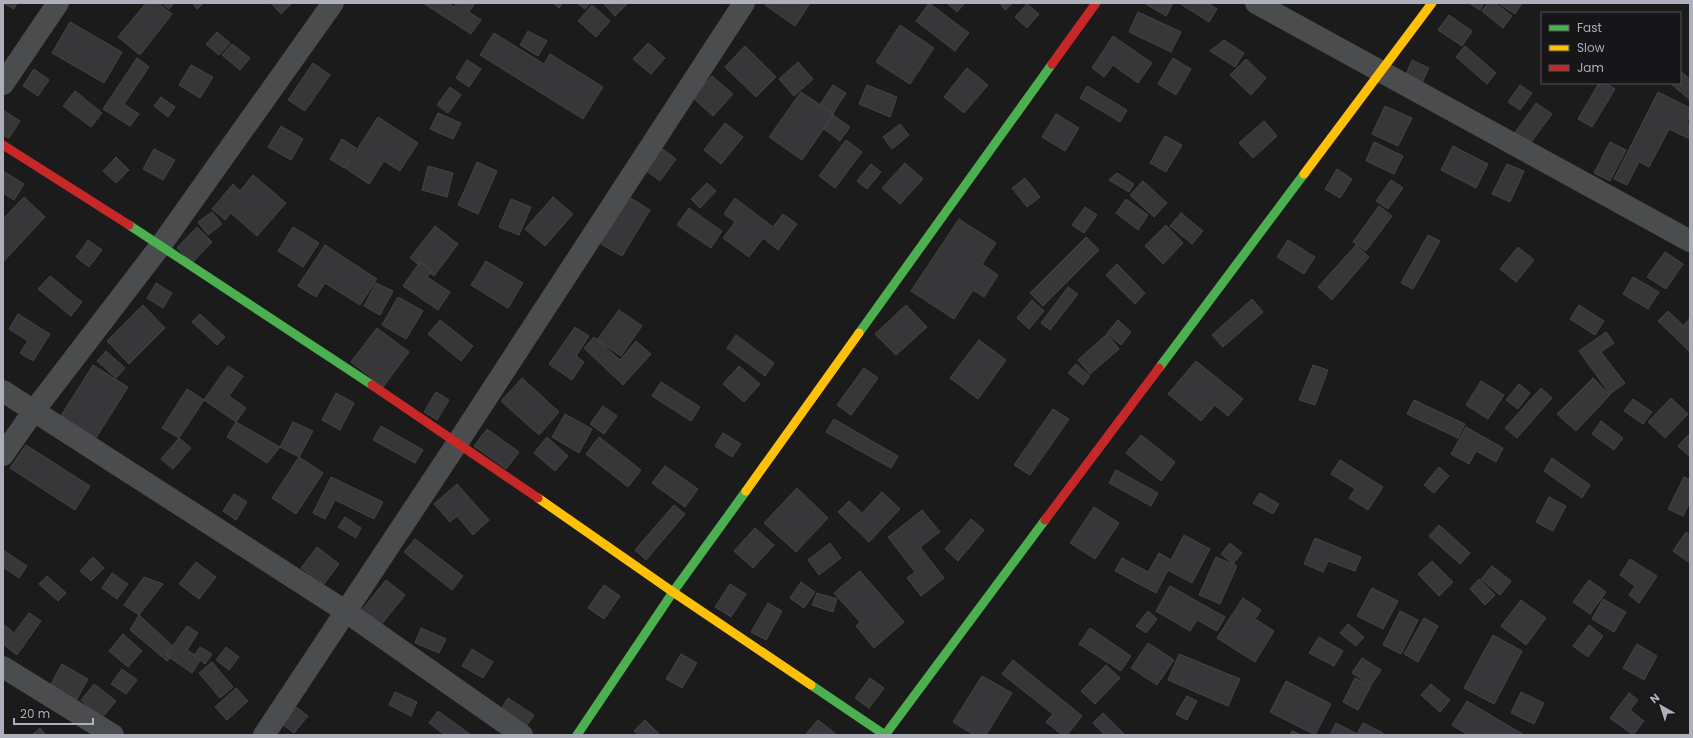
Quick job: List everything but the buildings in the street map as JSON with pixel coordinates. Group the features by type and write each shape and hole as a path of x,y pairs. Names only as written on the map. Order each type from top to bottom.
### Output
{"street":[{"path":"3,84 58,3"},
{"path":"3,456 33,412 161,245 333,3"},
{"path":"264,735 458,442 744,3"},
{"path":"576,735 672,592 1096,3"},
{"path":"1256,3 1690,241"},
{"path":"3,145 161,245 458,442 672,592 885,735 1432,3"},
{"path":"3,391 33,412 345,611 522,735"},
{"path":"3,667 113,735"}],"traffic: fast":[{"path":"859,333 1052,64"},
{"path":"1159,368 1304,174"},
{"path":"129,225 372,385"},
{"path":"577,735 673,592 746,491"},
{"path":"885,735 1045,520"},
{"path":"811,685 885,735"}],"traffic: slow":[{"path":"1304,174 1432,3"},
{"path":"746,491 859,333"},
{"path":"538,498 673,592 811,685"}],"traffic: jam":[{"path":"1052,64 1096,3"},
{"path":"3,145 129,225"},
{"path":"1045,520 1159,368"},
{"path":"372,385 538,498"}]}
